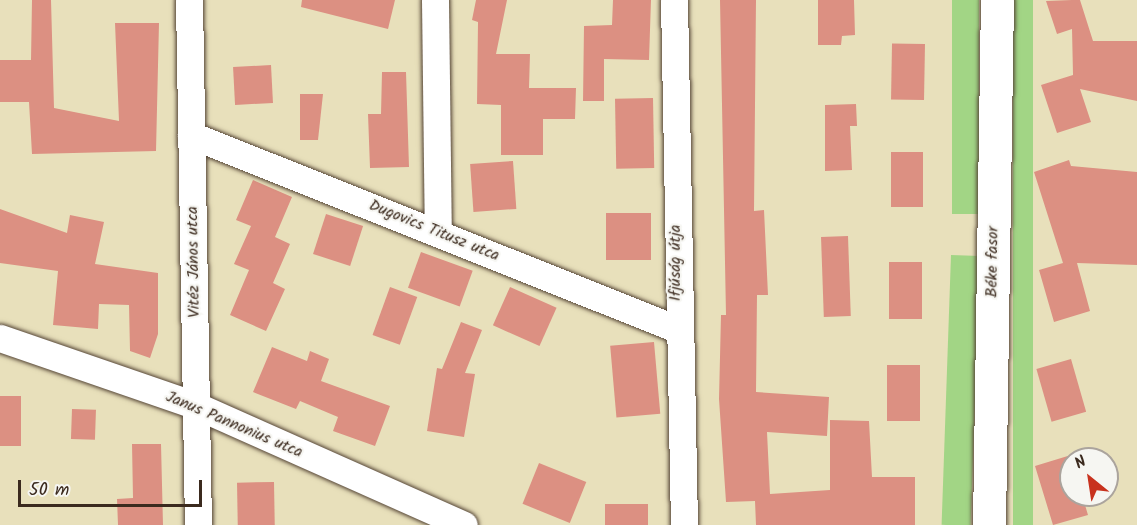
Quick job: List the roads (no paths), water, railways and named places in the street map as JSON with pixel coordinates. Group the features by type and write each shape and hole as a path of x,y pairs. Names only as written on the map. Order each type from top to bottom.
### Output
{"street":[{"name":"Vitéz János utca","path":"189,0 198,525"},
{"path":"435,0 438,233"},
{"name":"Ifjúság útja","path":"675,0 677,329 684,525"},
{"name":"Béke fasor","path":"989,525 997,0"},
{"name":"Dugovics Titusz utca","path":"191,135 677,329"},
{"name":"Janus Pannonius utca","path":"0,338 197,406 453,523"}]}
